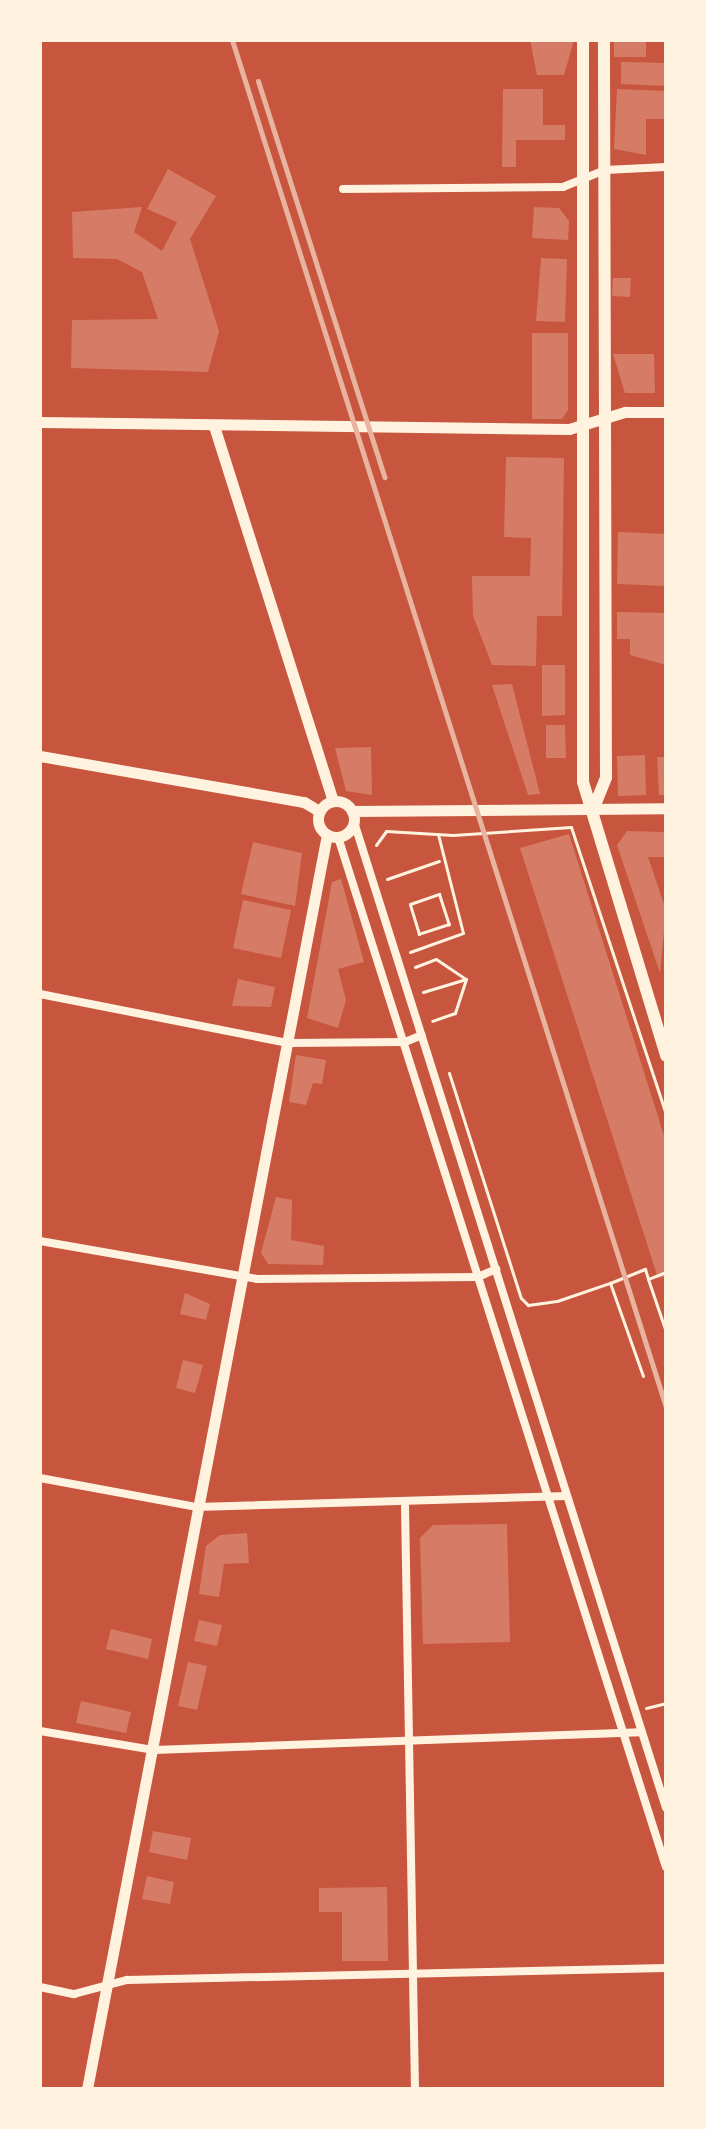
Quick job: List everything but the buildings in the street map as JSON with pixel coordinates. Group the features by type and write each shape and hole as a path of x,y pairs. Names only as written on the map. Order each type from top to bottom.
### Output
{"main road":[{"path":"583,40 587,427 583,782 663,1035 666,1056"},
{"path":"593,810 606,777 604,40"}],"street":[{"path":"343,189 563,187 605,170 666,167"},
{"path":"40,422 214,426 587,427 607,416 666,412"},
{"path":"214,426 333,801 353,817 666,1808"},
{"path":"40,756 304,802 319,811 332,836 405,1042 666,1867"},
{"path":"319,811 333,801"},
{"path":"87,2089 154,1750 240,1277 332,836 353,817 666,808"},
{"path":"40,994 287,1043 405,1042 422,1035"},
{"path":"40,1241 240,1277 478,1277 496,1269"},
{"path":"40,1478 197,1507 551,1502 567,1496"},
{"path":"405,1506 415,2089"},
{"path":"40,1731 154,1750 626,1736 641,1732"},
{"path":"40,1987 74,1994 107,1985 412,1972 666,1968"}],"path":[{"path":"379,856 377,835 386,831 438,834 576,831 666,1115"},
{"path":"410,952 463,933 439,861 438,834"},
{"path":"387,879 439,861"},
{"path":"383,867 391,894"},
{"path":"439,894 449,924 428,931 419,934 410,904 439,894"},
{"path":"428,931 433,944"},
{"path":"405,937 437,1036"},
{"path":"415,967 436,959 466,979"},
{"path":"423,992 466,979"},
{"path":"432,1021 455,1013 466,979"},
{"path":"446,1066 521,1298 528,1305 557,1301 645,1269 666,1332"},
{"path":"648,1279 666,1272"},
{"path":"610,1283 643,1376"}],"railway":[{"path":"232,40 666,1407"},
{"path":"258,81 384,477"}]}
